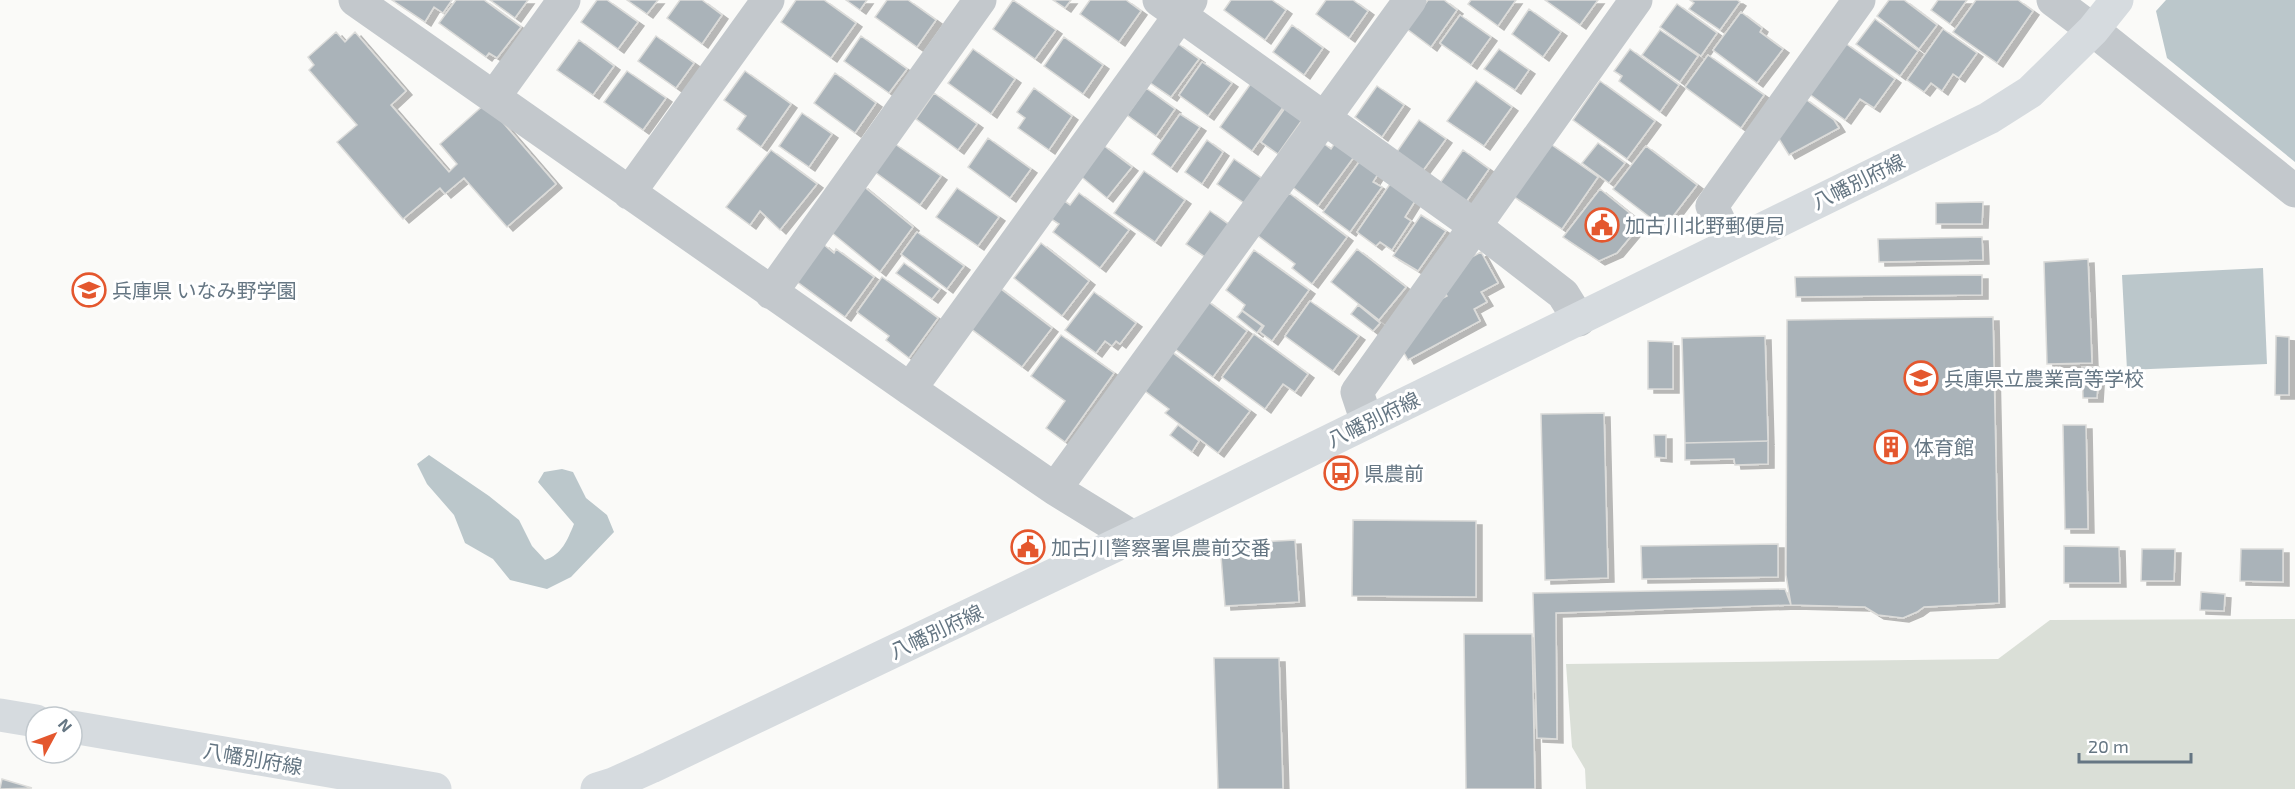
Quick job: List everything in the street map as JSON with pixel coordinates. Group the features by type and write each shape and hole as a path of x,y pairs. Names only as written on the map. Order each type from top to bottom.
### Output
{"main road":[{"name":"八幡別府線","path":"597,789 651,767 1133,537 1989,118 2030,92 2093,30 2116,0"},
{"path":"0,715 24,719"},
{"name":"八幡別府線","path":"84,729 435,789"}],"street":[{"path":"355,0 910,389 1055,489 1133,537"},
{"path":"494,97 564,0"},
{"path":"629,193 768,0"},
{"path":"771,293 980,0"},
{"path":"1055,489 1410,0"},
{"path":"1367,422 1357,392 1636,0"},
{"path":"1730,244 1712,207 1859,0"},
{"path":"2053,0 2295,191"},
{"path":"910,389 1177,5 1324,118 1475,226 1563,294 1579,320"}],"shaded area":[{"path":"2166,0 2295,0 2295,162 2167,58 2156,11"},
{"path":"2263,268 2267,364 2127,370 2122,275"},
{"path":"429,455 489,496 519,520 532,546 545,560 560,550 574,524 538,482 544,472 562,469 573,472 586,498 607,515 614,532 571,577 547,589 510,580 493,559 465,543 454,515 427,484 417,464"},
{"path":"2295,619 2295,789 1586,789 1585,769 1572,747 1566,664 1998,659 2050,620"}],"building":[{"path":"392,0 452,0 443,13 434,7 425,22"},
{"path":"456,0 484,0 521,27 497,58 489,53 486,57 439,23"},
{"path":"490,0 528,0 515,18"},
{"path":"597,0 607,0 638,22 618,49 581,22"},
{"path":"627,0 658,0 647,14"},
{"path":"680,0 702,0 722,15 702,44 667,18"},
{"path":"796,0 824,0 856,23 831,58 781,22"},
{"path":"846,0 867,0 860,10"},
{"path":"887,0 908,0 936,20 917,47 875,17"},
{"path":"1013,0 1056,30 1035,59 993,29"},
{"path":"1053,0 1071,0 1065,8"},
{"path":"1090,0 1126,0 1141,11 1119,42 1080,14"},
{"path":"1231,0 1272,0 1286,10 1265,40 1224,10"},
{"path":"1326,0 1353,0 1368,11 1349,38 1316,14"},
{"path":"1428,0 1444,0 1457,10 1431,47 1407,29"},
{"path":"1471,0 1516,0 1498,26 1468,4"},
{"path":"1545,0 1598,0 1580,25"},
{"path":"1690,0 1737,0 1740,2 1720,30 1689,9 1694,3"},
{"path":"1889,0 1904,0 1937,25 1919,49 1877,16"},
{"path":"1938,0 1967,0 1950,24 1931,10"},
{"path":"1976,0 2018,0 2033,11 1997,63 1953,32"},
{"path":"1677,4 1717,33 1701,56 1660,27"},
{"path":"1529,9 1561,32 1543,57 1512,34"},
{"path":"1741,12 1762,28 1760,32 1783,49 1757,83 1713,50"},
{"path":"1460,15 1491,37 1471,65 1440,43"},
{"path":"1875,19 1918,51 1900,76 1856,44"},
{"path":"1292,25 1323,48 1304,75 1273,52"},
{"path":"1943,29 1977,53 1959,78 1953,74 1942,91 1931,83 1924,92 1907,80"},
{"path":"1660,30 1698,56 1680,82 1642,55"},
{"path":"336,32 345,42 355,32 406,91 391,105 449,172 457,164 440,144 486,103 556,184 507,227 464,178 445,194 440,188 403,219 337,142 357,125 309,70 314,65 308,57"},
{"path":"656,36 694,63 676,88 638,61"},
{"path":"861,36 907,69 889,93 844,61"},
{"path":"1064,37 1103,65 1083,94 1044,66"},
{"path":"579,40 614,66 593,95 557,70"},
{"path":"1177,43 1199,59 1171,97 1149,82"},
{"path":"1845,43 1895,79 1874,108 1860,99 1845,120 1808,93"},
{"path":"973,49 1015,79 991,114 948,83"},
{"path":"1499,49 1529,70 1515,90 1484,69"},
{"path":"1630,49 1679,85 1660,112 1619,81 1622,76 1614,71"},
{"path":"1708,55 1764,95 1741,128 1685,87"},
{"path":"1202,62 1232,83 1208,116 1179,95"},
{"path":"627,71 666,98 643,130 604,102"},
{"path":"745,71 791,104 761,147 737,129 746,116 724,100"},
{"path":"835,73 876,103 855,133 814,103"},
{"path":"1476,81 1512,107 1484,146 1447,121"},
{"path":"1600,81 1655,121 1627,159 1573,120"},
{"path":"1252,82 1284,106 1252,151 1220,127"},
{"path":"1377,86 1404,105 1382,137 1355,117"},
{"path":"1034,88 1072,116 1049,150 1018,128 1025,118 1017,112"},
{"path":"1146,88 1175,109 1156,136 1127,115"},
{"path":"934,93 977,124 958,150 916,119"},
{"path":"1804,98 1834,120 1839,128 1789,155 1776,134"},
{"path":"1285,108 1302,120 1278,154 1261,142"},
{"path":"802,113 832,134 809,167 779,146"},
{"path":"1180,114 1200,127 1171,168 1152,154"},
{"path":"1419,120 1446,139 1422,172 1396,153"},
{"path":"988,138 1031,169 1010,198 968,167"},
{"path":"1207,140 1223,152 1202,184 1185,172"},
{"path":"1323,143 1331,149 1335,143 1354,157 1318,206 1291,186"},
{"path":"1549,143 1598,177 1562,229 1513,196"},
{"path":"1598,143 1625,163 1609,183 1582,163"},
{"path":"895,144 941,176 920,205 875,172"},
{"path":"1103,145 1132,167 1107,198 1078,174"},
{"path":"1646,146 1697,185 1664,228 1613,189"},
{"path":"771,150 817,184 780,230 760,211 750,225 726,207"},
{"path":"1463,150 1489,169 1466,202 1440,183"},
{"path":"1362,158 1380,171 1373,182 1382,187 1350,232 1323,212"},
{"path":"1234,159 1264,180 1247,205 1217,184"},
{"path":"1144,171 1185,200 1155,242 1114,213"},
{"path":"1390,184 1415,201 1405,217 1411,221 1392,250 1380,242 1376,246 1357,232"},
{"path":"862,185 913,227 880,272 826,228"},
{"path":"957,188 999,217 978,246 936,217"},
{"path":"1600,189 1642,223 1617,253 1599,261 1563,237"},
{"path":"1079,193 1129,230 1100,268 1053,232 1059,224 1047,216 1060,198 1070,205"},
{"path":"1289,193 1347,237 1312,284 1292,268 1295,264 1257,235"},
{"path":"1983,202 1982,224 1936,224 1936,203"},
{"path":"1210,211 1231,226 1208,259 1186,244"},
{"path":"1421,215 1446,231 1418,271 1393,256"},
{"path":"917,232 964,266 947,289 901,254"},
{"path":"1982,237 1983,260 1879,262 1878,239"},
{"path":"1041,243 1089,281 1062,316 1014,278"},
{"path":"823,244 834,253 836,249 874,277 845,317 796,281"},
{"path":"1357,249 1406,287 1379,320 1331,282"},
{"path":"1254,250 1309,290 1272,341 1260,332 1264,326 1242,310 1245,305 1226,290"},
{"path":"1481,252 1498,283 1481,292 1487,302 1474,309 1480,321 1408,360 1398,342 1419,311 1447,296 1438,281 1457,265"},
{"path":"2088,259 2092,363 2047,364 2044,262"},
{"path":"904,263 940,289 932,299 896,273"},
{"path":"1982,275 1982,295 1796,297 1795,277"},
{"path":"882,277 938,318 909,358 886,340 889,336 857,312"},
{"path":"997,286 1052,328 1022,367 966,325"},
{"path":"1094,292 1136,323 1120,344 1116,341 1112,346 1105,341 1096,353 1065,330"},
{"path":"1206,300 1247,331 1213,377 1171,346"},
{"path":"1310,301 1359,336 1333,371 1285,336"},
{"path":"1358,305 1380,323 1373,331 1351,314"},
{"path":"1242,311 1262,326 1257,333 1237,317"},
{"name":"体育館","path":"1993,317 1999,603 1924,607 1903,618 1878,615 1865,607 1791,605 1786,575 1787,320"},
{"path":"1254,334 1308,374 1295,392 1283,384 1265,409 1222,377"},
{"path":"1061,335 1114,373 1065,442 1046,428 1065,401 1031,376"},
{"path":"1765,336 1768,441 1685,443 1682,338"},
{"path":"2276,336 2289,337 2289,395 2275,395"},
{"path":"1648,341 1673,342 1673,389 1648,389"},
{"path":"1169,350 1250,411 1218,453 1165,413 1169,409 1141,388"},
{"path":"2082,367 2099,367 2097,398 2083,398"},
{"path":"1604,413 1608,578 1545,580 1541,414"},
{"path":"1178,425 1199,441 1192,452 1170,435"},
{"path":"2063,425 2086,425 2088,529 2065,529"},
{"path":"1654,435 1666,435 1666,458 1655,457"},
{"path":"1768,441 1768,464 1735,465 1734,459 1685,460 1685,443"},
{"path":"1353,520 1476,521 1476,597 1352,596"},
{"path":"1295,540 1299,602 1225,606 1220,544"},
{"path":"1778,544 1778,577 1642,579 1641,546"},
{"path":"2064,546 2119,547 2120,583 2064,583"},
{"path":"2142,549 2175,549 2174,581 2141,581"},
{"path":"2241,549 2283,549 2283,582 2240,581"},
{"path":"1785,589 1791,605 1556,613 1557,739 1537,738 1533,593"},
{"path":"2201,592 2225,594 2224,611 2200,610"},
{"path":"1464,634 1532,634 1535,789 1466,789"},
{"path":"1214,658 1279,658 1283,789 1218,789"},
{"path":"2,779 32,788 0,789"}],"place":[{"name":"加古川北野郵便局","path":"1602,225"},
{"name":"兵庫県 いなみ野学園","path":"89,290"},
{"name":"兵庫県立農業高等学校","path":"1921,378"},
{"name":"体育館","path":"1891,447"},
{"name":"県農前","path":"1341,473"},
{"name":"加古川警察署県農前交番","path":"1028,547"}]}
